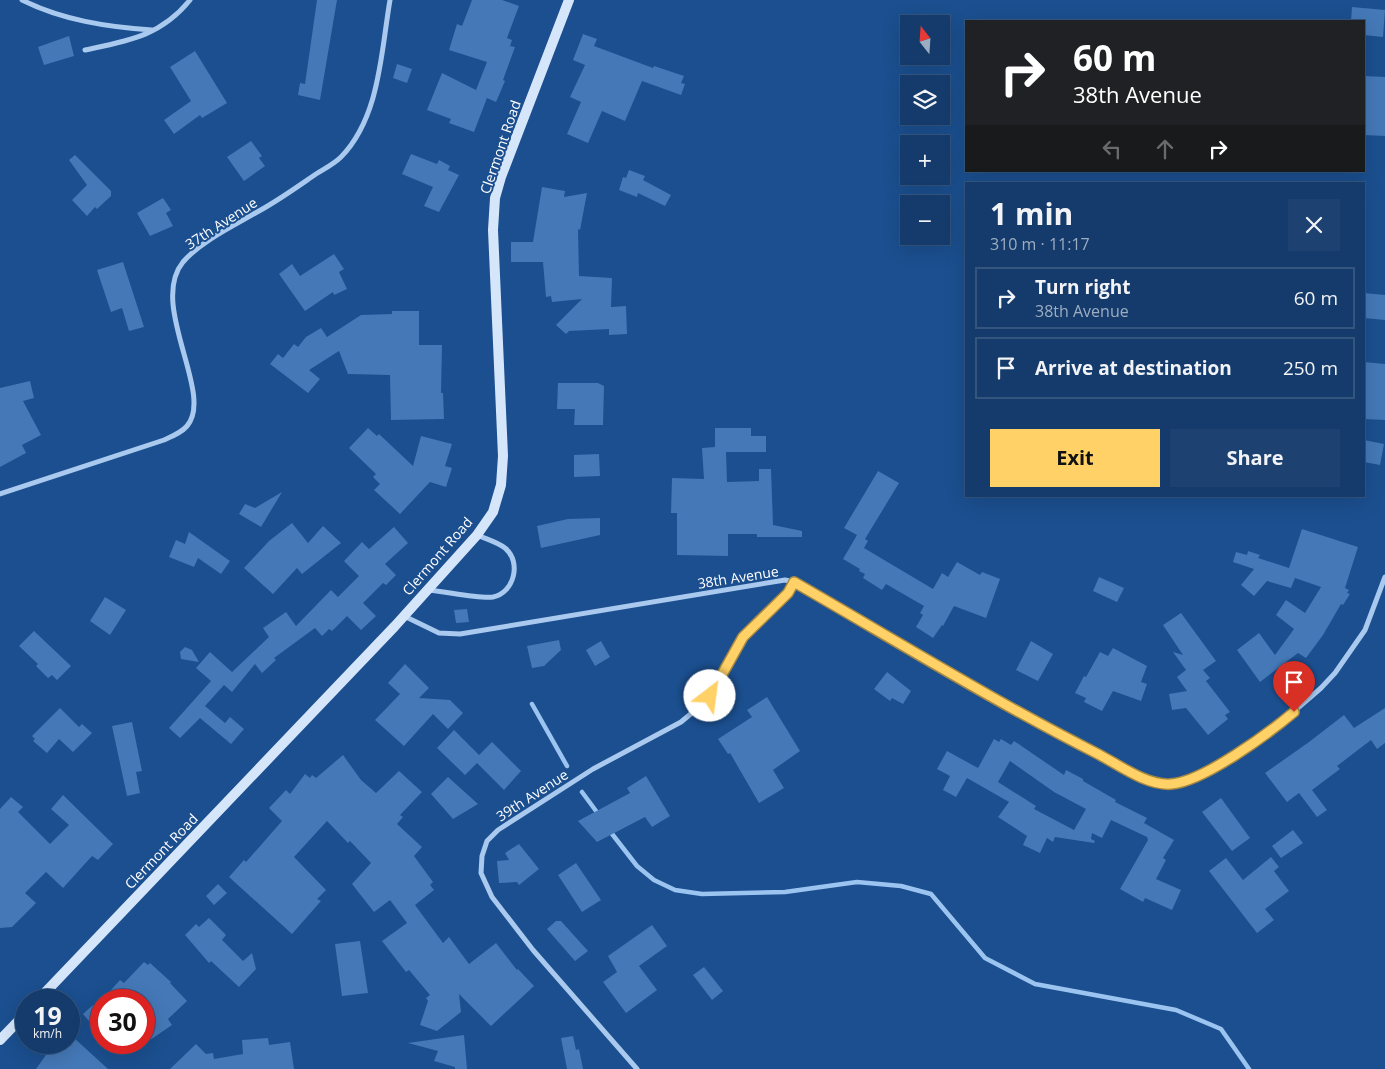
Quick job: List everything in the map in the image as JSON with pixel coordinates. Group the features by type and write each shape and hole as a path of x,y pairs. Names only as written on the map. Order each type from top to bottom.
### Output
{"street":[{"path":"22,0 46,12 76,20 129,29 152,30"},
{"path":"85,50 134,40 170,20 190,0"},
{"name":"37th Avenue","path":"0,494 164,440 179,434 188,425 193,412 193,395 174,312 172,294 175,276 183,262 198,248 278,200 340,159 353,144 365,120 373,97 390,0"},
{"name":"Clermont Road","path":"48,989 404,616 476,535 493,512 503,474 493,230 495,198 508,157 569,0"},
{"path":"428,590 485,598 495,596 508,587 514,572 513,558 506,549 476,535"},
{"name":"38th Avenue","path":"404,616 439,633 460,634 784,580 794,582 1070,740 1148,780 1171,784 1191,780 1215,767 1284,720 1321,688 1335,673 1365,630 1385,577"},
{"name":"39th Avenue","path":"637,1069 533,950 492,897 481,873 482,856 487,841 498,830 593,769 681,722 699,707 710,696 743,637 788,593 794,582"},
{"path":"0,1040 15,1024"}],"building":[{"path":"317,0 337,0 320,100 298,95 300,83 305,84"},
{"path":"472,0 502,0 519,6 507,38 512,40 510,46 515,47 503,80 505,81 496,102 487,98 474,132 449,123 451,119 427,110 442,73 476,90 487,62 449,50 457,24 462,26"},
{"path":"1352,7 1385,10 1383,37 1365,35 1365,20 1351,20"},
{"path":"583,34 597,39 594,46 653,68 654,66 684,76 681,83 685,84 681,95 642,81 625,121 602,111 588,143 567,134 581,102 570,97 585,65 573,60"},
{"path":"69,36 74,56 44,65 38,47"},
{"path":"195,51 227,103 202,118 200,115 174,134 164,120 191,101 170,67"},
{"path":"397,64 412,69 407,83 393,78"},
{"path":"1365,76 1385,77 1385,136 1365,135"},
{"path":"251,141 262,156 259,158 265,166 244,181 227,157"},
{"path":"411,154 437,164 439,160 450,166 448,170 459,175 439,212 424,206 433,187 402,174"},
{"path":"75,155 111,191 111,196 97,209 95,207 87,216 72,200 87,185 69,160"},
{"path":"629,170 645,176 643,180 671,195 665,206 638,193 637,197 619,190 623,177 626,178"},
{"path":"542,187 565,191 564,197 587,193 580,230 578,229 579,276 612,278 611,307 626,306 627,334 609,335 609,329 569,331 566,334 556,325 582,299 552,302 551,296 546,297 543,262 511,262 511,242 533,242"},
{"path":"163,198 171,210 166,213 173,226 150,236 137,213"},
{"path":"334,254 344,269 339,272 347,289 334,295 333,292 305,311 279,274 292,264 300,276"},
{"path":"123,262 144,327 129,331 122,308 111,312 97,270"},
{"path":"1365,293 1385,295 1385,320 1365,318"},
{"path":"392,311 419,311 419,345 442,345 441,393 443,393 444,419 391,420 390,375 348,374 339,351 309,370 320,379 308,393 270,364 278,354 283,358 294,344 298,347 306,337 321,328 327,337 361,315 392,314"},
{"path":"1365,362 1385,364 1385,420 1365,419"},
{"path":"30,381 34,398 23,401 41,435 22,445 26,453 0,467 0,388"},
{"path":"558,383 598,383 604,386 603,425 574,425 575,409 557,409"},
{"path":"368,428 377,436 379,434 413,466 421,436 452,444 445,466 452,468 446,487 430,482 400,514 374,490 380,484 373,477 376,474 349,448"},
{"path":"715,428 751,428 751,436 766,436 766,452 726,452 727,482 759,481 759,469 771,469 773,525 802,531 802,537 757,537 757,534 728,534 728,556 677,555 677,513 671,513 672,478 704,479 702,448 715,447"},
{"path":"1365,440 1384,444 1380,465 1365,462"},
{"path":"599,454 600,476 574,477 574,455"},
{"path":"878,471 899,483 865,539 868,541 864,548 933,589 942,573 948,577 957,562 980,575 982,572 1000,579 986,618 954,606 943,626 933,638 916,627 923,615 920,613 924,606 886,584 882,590 863,578 865,574 859,571 860,569 843,559 857,535 844,528"},
{"path":"282,492 261,527 239,514 245,504 255,508"},
{"path":"600,518 600,535 541,548 537,526 568,519"},
{"path":"292,523 308,543 323,526 341,543 302,574 297,568 273,594 244,568 269,541"},
{"path":"394,527 408,543 385,564 396,575 386,585 383,583 363,603 376,616 361,630 347,616 332,631 329,629 322,636 315,628 274,658 276,660 262,673 255,664 232,692 224,685 205,706 225,723 230,717 244,729 231,744 200,718 180,738 169,728 211,681 196,668 210,652 232,672 269,637 263,628 286,612 296,626 331,590 338,597 359,576 344,561 362,542 369,549"},
{"path":"1302,529 1358,547 1345,588 1349,590 1347,593 1350,594 1343,605 1341,604 1323,635 1306,658 1298,653 1260,682 1237,650 1259,633 1275,655 1294,629 1276,615 1286,600 1305,613 1321,587 1295,578 1291,588 1267,581 1254,596 1241,585 1254,569 1233,562 1236,552 1247,555 1248,551 1260,555 1258,558 1289,568"},
{"path":"189,532 230,561 221,574 198,558 194,567 169,557 176,540 185,544"},
{"path":"1099,577 1124,588 1117,602 1093,591"},
{"path":"105,597 126,610 110,635 90,621"},
{"path":"467,609 469,622 456,623 454,610"},
{"path":"1181,613 1216,661 1203,670 1210,678 1206,681 1230,712 1225,715 1228,719 1208,735 1186,708 1172,710 1169,694 1187,691 1177,677 1186,670 1173,652 1183,655 1163,625"},
{"path":"34,631 71,666 57,680 52,675 48,678 36,666 38,664 19,646"},
{"path":"559,640 561,650 544,666 532,668 527,646"},
{"path":"601,641 610,657 595,666 586,650"},
{"path":"1031,641 1053,654 1038,681 1016,670"},
{"path":"185,647 192,650 199,662 181,659 180,652"},
{"path":"1113,648 1147,666 1141,682 1147,684 1141,701 1113,691 1102,711 1084,702 1086,698 1075,693 1100,652 1108,656"},
{"path":"405,664 429,688 419,698 450,700 463,713 448,729 433,714 404,746 375,720 400,694 388,683"},
{"path":"887,672 911,691 903,704 892,698 890,701 874,689"},
{"path":"767,697 800,751 773,770 784,788 759,803 730,753 728,754 718,739 752,717 747,710"},
{"path":"60,708 79,727 82,724 92,733 73,752 59,739 47,753 33,741 35,739 32,736"},
{"path":"1385,708 1385,743 1377,749 1371,740 1337,766 1340,769 1312,790 1327,810 1317,817 1299,793 1287,802 1265,773 1344,715 1354,728"},
{"path":"132,722 142,771 136,772 140,793 127,796 112,726"},
{"path":"454,730 479,755 492,742 521,771 504,790 477,763 465,775 437,748"},
{"path":"994,739 999,742 1001,739 1011,745 1014,741 1064,775 1066,770 1116,800 1115,802 1147,818 1144,823 1174,840 1163,858 1166,860 1156,879 1181,890 1172,910 1145,898 1143,902 1120,889 1148,840 1147,837 1111,820 1102,838 1092,833 1091,839 1095,841 1094,843 1055,837 1053,842 1047,838 1040,853 1023,845 1027,836 998,817 1009,802 967,778 956,797 943,790 950,776 937,769 947,751 978,768","holes":["1010,761 1054,792 1086,809 1074,830 1034,809 1036,806 998,782"]},
{"path":"343,755 361,780 376,793 399,771 422,792 400,815 403,817 397,824 422,847 414,856 433,882 430,885 434,890 415,905 443,943 449,937 469,964 496,943 517,970 534,986 491,1026 459,994 461,1012 437,1031 420,1025 428,1001 426,998 430,995 409,970 406,972 382,941 407,923 390,900 374,912 352,884 371,863 327,821 294,857 326,890 317,899 321,901 292,934 229,877 244,860 246,862 282,821 269,808 286,790 290,794 305,774 310,778 312,775 316,778"},
{"path":"646,776 670,816 652,827 645,817 597,842 578,821 630,793 627,788"},
{"path":"448,777 478,804 453,819 431,794"},
{"path":"63,795 113,844 98,860 92,856 63,888 46,872 25,893 36,903 12,927 0,928 0,809 11,797 23,807 18,812 50,844 69,825 51,809"},
{"path":"1221,798 1250,838 1232,851 1202,812"},
{"path":"1293,830 1303,843 1281,858 1272,846"},
{"path":"519,844 539,869 519,885 517,882 499,883 497,861 509,860 505,853"},
{"path":"1271,857 1279,867 1274,871 1289,891 1265,909 1274,920 1257,933 1209,871 1226,858 1243,880"},
{"path":"576,863 601,900 582,912 558,875"},
{"path":"218,884 227,893 214,905 206,896"},
{"path":"209,918 226,935 222,940 243,961 252,953 256,969 239,987 211,961 209,963 185,935 196,924 199,927"},
{"path":"556,921 561,921 588,951 575,961 547,929"},
{"path":"652,925 667,946 639,966 657,990 626,1013 603,982 617,972 608,956"},
{"path":"360,941 368,993 342,996 335,944"},
{"path":"144,962 148,965 150,963 171,982 187,1001 168,1019 172,1025 155,1037 155,989 112,989 120,980 124,983"},
{"path":"704,967 723,991 712,1000 693,975"},
{"path":"90,1008 90,1022 83,1014"},
{"path":"464,1035 467,1069 455,1069 455,1067 434,1061 438,1051 408,1043"},
{"path":"573,1036 576,1050 579,1049 583,1069 567,1069 561,1038"},
{"path":"268,1038 269,1045 290,1042 294,1069 170,1069 196,1044 206,1054 213,1053 214,1059 243,1054 242,1040"},
{"path":"80,1043 108,1069 36,1069 46,1055 80,1054"}],"waterway":[{"path":"532,704 567,766"},
{"path":"582,792 599,815"},
{"path":"609,830 637,866 654,880 675,890 702,894 785,892 857,882 901,886 931,894 985,958 1035,984 1176,1010 1221,1029 1249,1069"}],"route":[{"path":"710,696 743,637 776,606 788,593 794,582 1070,740 1148,780 1171,784 1197,777 1236,753 1294,712"}]}
